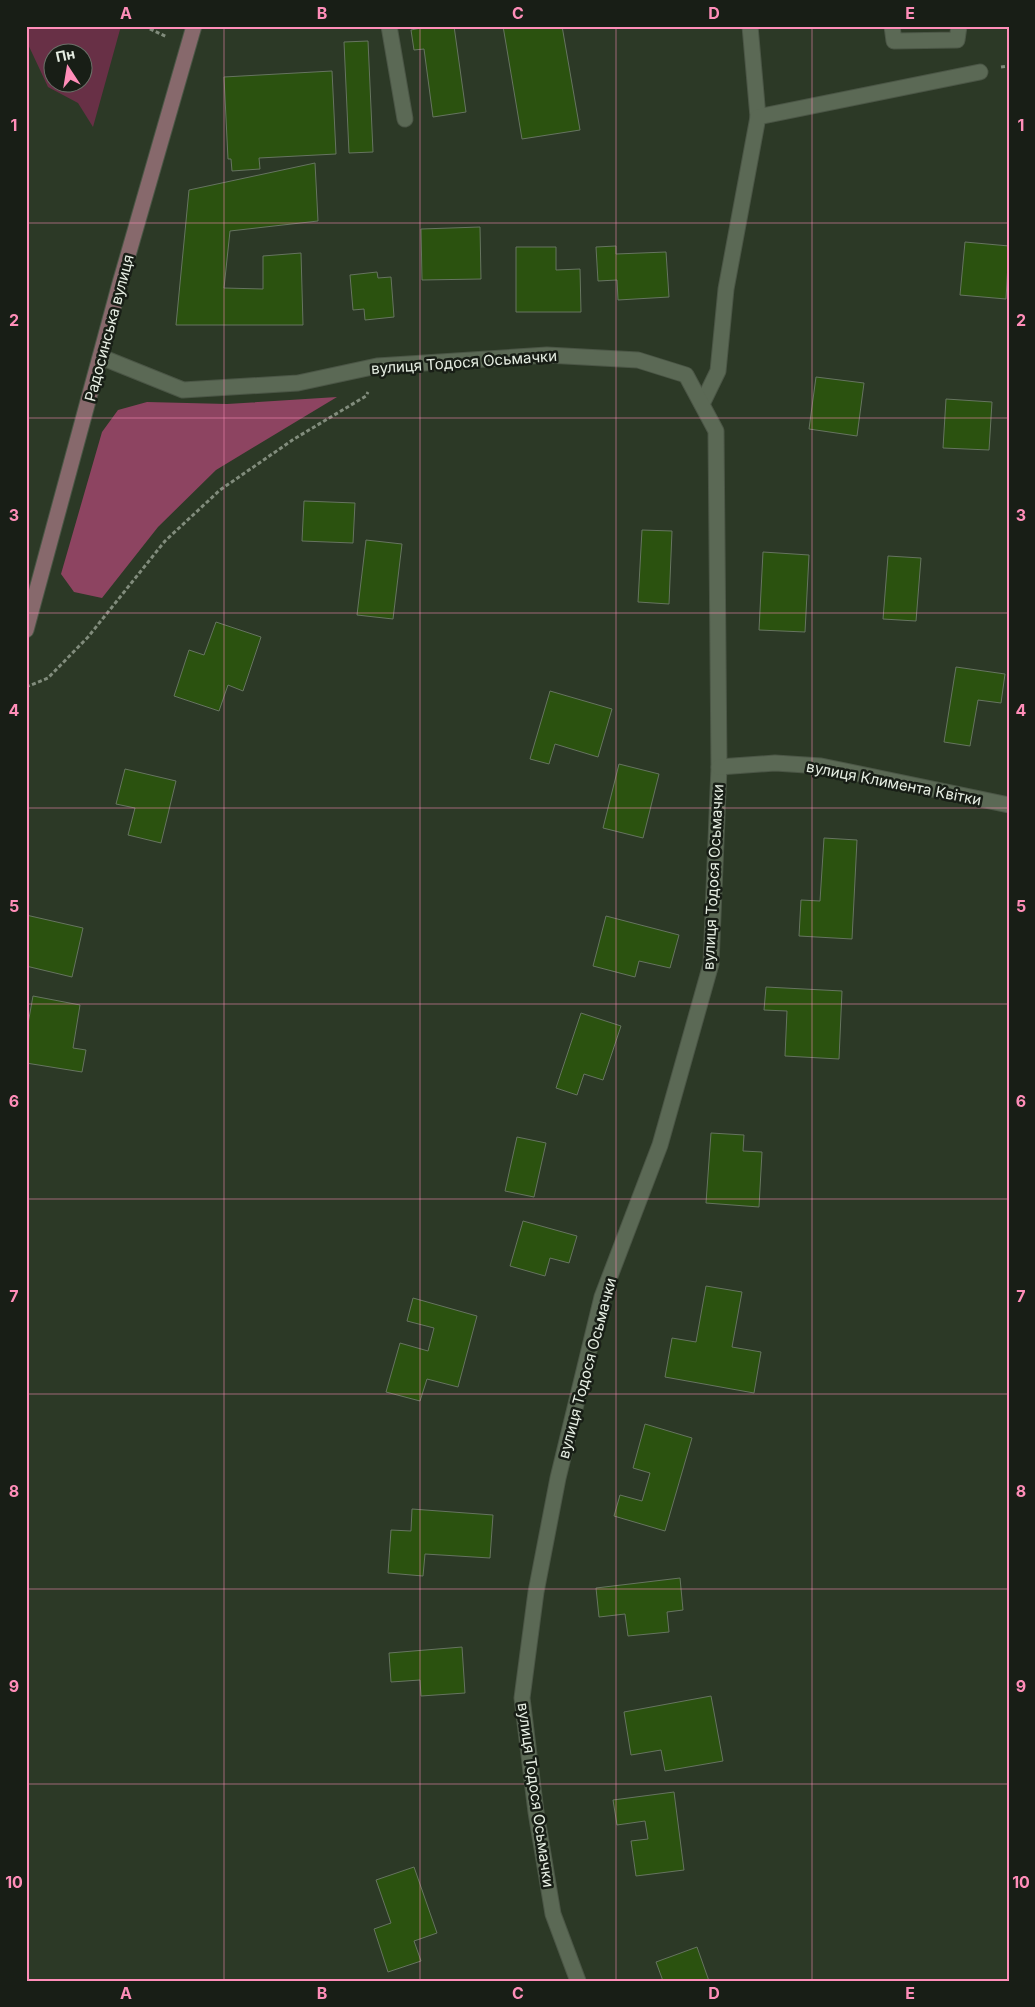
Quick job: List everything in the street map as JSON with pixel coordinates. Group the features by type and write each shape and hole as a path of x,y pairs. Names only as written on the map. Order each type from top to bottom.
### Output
{"street":[{"name":"Радосинська вулиця","path":"26,628 194,26"},
{"path":"389,26 405,119"},
{"path":"702,404 718,371 726,289 758,117 750,26"},
{"path":"892,26 894,41 958,40 958,26"},
{"path":"758,117 980,72"},
{"name":"вулиця Тодося Осьмачки","path":"101,357 183,390 298,383 377,366 546,355 638,360 686,375 716,431 719,767 711,964 660,1145 602,1297 558,1478 536,1592 522,1698 536,1812 553,1914 578,1981"},
{"name":"вулиця Климента Квітки","path":"719,767 775,763 822,766 1009,805"}],"path":[{"path":"26,687 48,678 81,644 165,541 220,490 294,439 366,396 377,366"}],"shaded area":[{"path":"26,26 121,26 93,127 78,103 57,92 92,92 92,42 42,42 42,74 26,40"},
{"path":"337,397 216,470 158,527 102,598 74,592 61,574 102,432 118,410 147,402 227,404"}],"building":[{"path":"420,26 454,26 466,112 433,117 424,49 414,50 411,30 421,28"},
{"path":"503,26 562,26 580,130 522,139"},
{"path":"368,41 373,152 349,153 344,42"},
{"path":"332,71 336,154 259,158 260,169 232,171 231,159 228,159 224,77"},
{"path":"315,163 318,221 230,231 224,288 263,289 263,256 301,253 303,325 176,325 189,190"},
{"path":"480,227 481,279 422,280 421,229"},
{"path":"965,242 1009,246 1006,299 960,295"},
{"path":"616,246 616,254 666,252 669,297 618,300 617,280 598,281 596,247"},
{"path":"516,247 556,247 556,270 580,269 581,312 516,312"},
{"path":"377,272 378,278 391,277 394,317 365,320 364,309 353,310 350,275"},
{"path":"816,377 864,383 857,436 809,429"},
{"path":"946,399 992,402 989,450 943,448"},
{"path":"304,501 355,503 353,543 302,541"},
{"path":"642,530 672,531 669,604 638,602"},
{"path":"366,540 402,544 393,619 357,615"},
{"path":"763,552 809,555 805,632 759,630"},
{"path":"888,556 921,558 916,621 883,619"},
{"path":"216,622 261,637 243,691 228,685 219,711 174,696 189,650 204,655"},
{"path":"956,667 1005,674 1001,703 978,700 970,746 944,742"},
{"path":"550,691 612,709 598,757 555,744 549,764 530,759"},
{"path":"619,764 659,774 643,838 603,828"},
{"path":"125,769 176,781 161,843 128,835 135,808 116,804"},
{"path":"824,838 857,840 852,939 799,936 801,900 820,901"},
{"path":"26,915 83,928 72,977 26,966"},
{"path":"606,916 679,935 670,968 639,961 635,977 593,966"},
{"path":"766,987 842,991 839,1059 785,1056 787,1011 764,1010"},
{"path":"33,996 80,1005 73,1048 86,1050 82,1072 26,1063 26,1035"},
{"path":"581,1013 621,1026 603,1080 584,1074 577,1095 556,1088"},
{"path":"711,1133 744,1135 743,1151 762,1152 759,1207 706,1203"},
{"path":"517,1137 546,1143 534,1197 505,1191"},
{"path":"523,1221 577,1236 569,1263 550,1258 545,1276 510,1266"},
{"path":"706,1286 742,1292 732,1347 761,1352 754,1393 665,1377 672,1338 696,1342"},
{"path":"413,1298 477,1316 458,1387 427,1379 420,1401 386,1392 400,1343 428,1351 434,1328 407,1321"},
{"path":"645,1424 692,1438 665,1531 614,1516 620,1495 642,1501 650,1473 633,1468"},
{"path":"412,1509 493,1515 490,1558 425,1554 423,1576 388,1573 391,1530 411,1531"},
{"path":"680,1578 683,1610 667,1612 669,1632 628,1636 625,1614 599,1617 596,1588"},
{"path":"462,1647 465,1693 421,1696 420,1680 391,1682 389,1653"},
{"path":"711,1696 723,1761 665,1771 661,1750 631,1755 624,1712"},
{"path":"674,1792 684,1870 636,1876 631,1841 648,1839 645,1821 617,1825 613,1800"},
{"path":"414,1867 437,1933 414,1941 421,1961 388,1972 374,1929 391,1923 376,1880"},
{"path":"697,1947 709,1981 663,1981 656,1962"}]}
